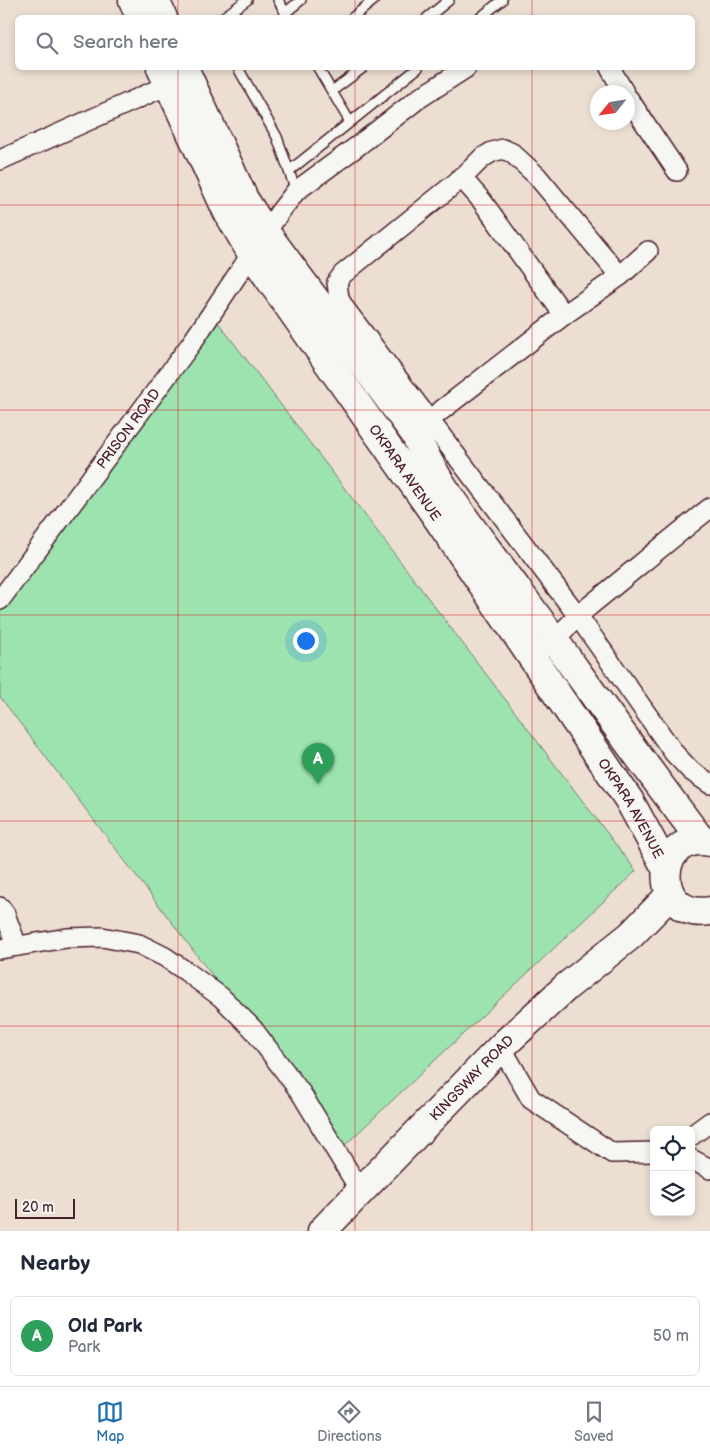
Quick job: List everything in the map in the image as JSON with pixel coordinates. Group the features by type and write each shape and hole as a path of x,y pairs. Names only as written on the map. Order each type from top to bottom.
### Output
{"main road":[{"path":"133,0 139,15"},
{"path":"155,0 162,15"},
{"name":"OKPARA AVENUE","path":"175,74 244,199 259,243 438,519 629,800 666,868"},
{"name":"OKPARA AVENUE","path":"259,243 422,427 425,458 461,512 665,794 706,841"},
{"path":"704,912 688,910 679,905 670,895 666,882 666,868 671,857 679,848 690,842 706,841"},
{"name":"KINGSWAY ROAD","path":"322,1231 501,1047 566,987 631,935 670,895"},
{"name":"KINGSWAY ROAD","path":"631,935 704,912"}],"street":[{"name":"PRISON ROAD","path":"0,600 190,344 296,191 418,99 463,70"},
{"path":"611,70 620,85"},
{"path":"0,160 175,74"},
{"path":"635,109 676,171"},
{"path":"620,276 537,176 512,153 504,149 492,152 343,274 337,282 339,299 422,427 578,616 674,753 691,772 710,784"},
{"path":"461,177 482,201 564,315"},
{"path":"422,427 564,315 620,276 648,251"},
{"path":"531,656 554,640 578,616 708,514"},
{"path":"0,907 5,914 8,947 67,938 102,937 139,944 165,957 222,997 254,1029 301,1093 361,1192"},
{"path":"501,1047 531,1099 612,1153 650,1152"},
{"path":"695,1133 710,1122"},
{"path":"695,1161 710,1169"}],"lane":[{"path":"226,15 247,0"},
{"path":"278,0 287,15 301,0"},
{"path":"356,15 374,0"},
{"path":"431,15 450,0"},
{"path":"484,15 502,0"},
{"path":"239,70 277,137 296,191"},
{"path":"319,70 350,122"},
{"path":"332,91 359,70"},
{"path":"289,171 415,70"}],"green space":[{"path":"211,313 636,871 343,1147 0,697 0,609"}],"place":[{"name":"Old Park","path":"318,784"}]}
